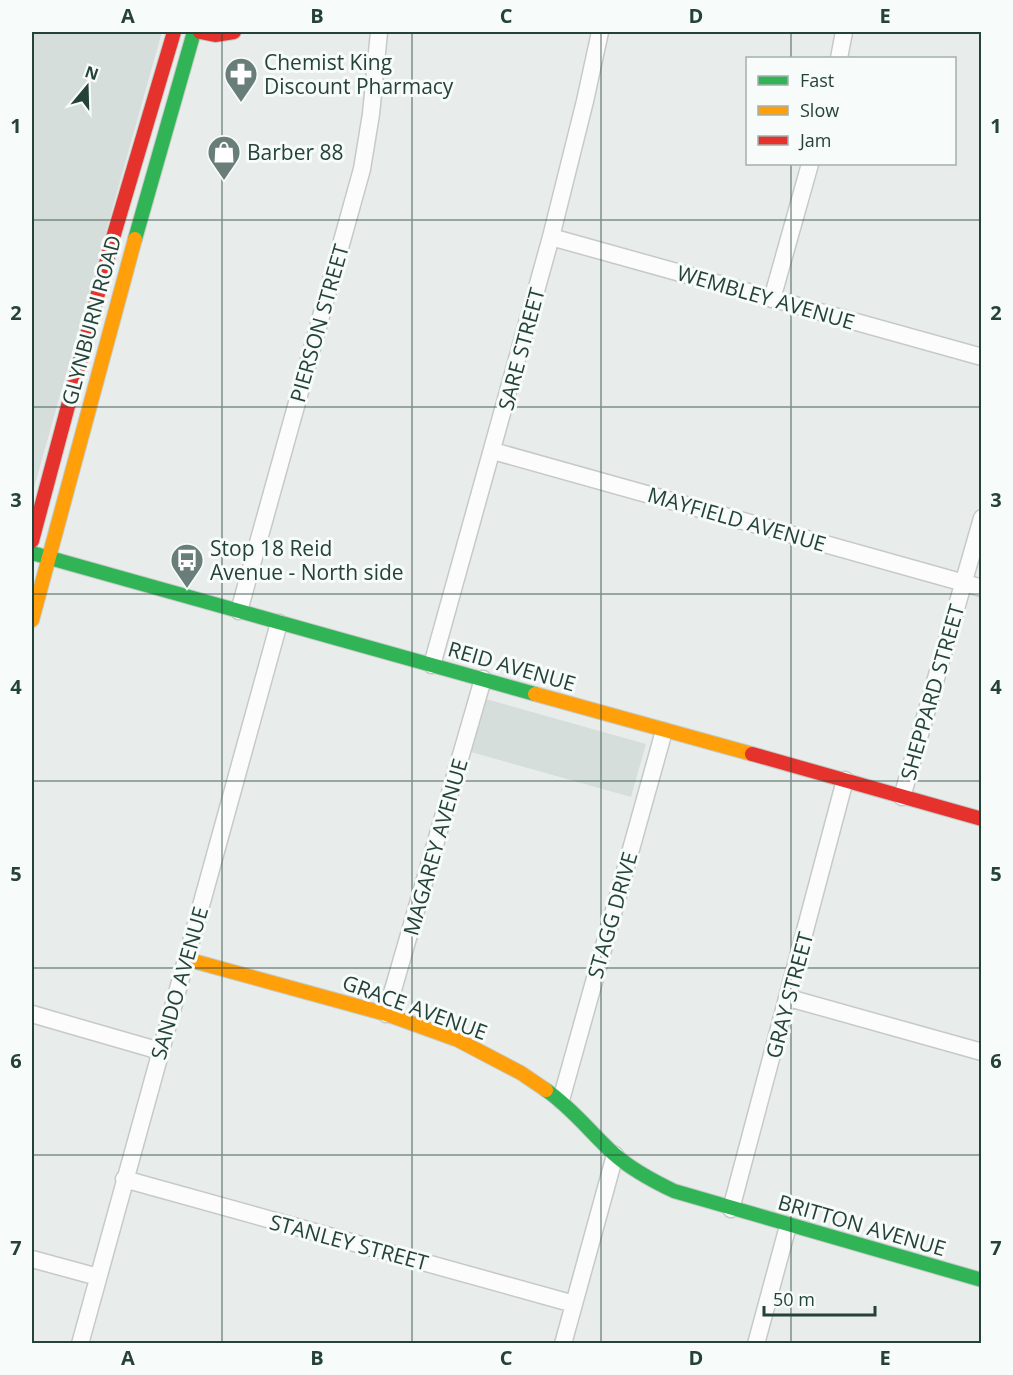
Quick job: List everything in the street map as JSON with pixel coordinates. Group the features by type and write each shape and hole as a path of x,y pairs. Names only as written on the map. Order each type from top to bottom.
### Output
{"street":[{"name":"GLYNBURN ROAD","path":"32,541 37,503 174,32"},
{"name":"GLYNBURN ROAD","path":"32,620 194,32"},
{"path":"200,32 215,35 234,32"},
{"name":"PIERSON STREET","path":"239,611 362,169 371,114 379,32"},
{"name":"SARE STREET","path":"432,665 551,237 583,112 600,32"},
{"path":"839,57 844,32"},
{"path":"772,299 810,165"},
{"name":"WEMBLEY AVENUE","path":"551,237 981,357"},
{"name":"MAYFIELD AVENUE","path":"493,451 981,588"},
{"path":"37,503 61,510"},
{"name":"SHEPPARD STREET","path":"902,797 981,518"},
{"name":"REID AVENUE","path":"32,553 981,819"},
{"name":"SANDO AVENUE","path":"80,1344 279,623"},
{"name":"MAGAREY AVENUE","path":"386,1014 483,679"},
{"name":"STAGG DRIVE","path":"561,1100 664,731"},
{"name":"GRAY STREET","path":"731,1209 789,998 844,780"},
{"name":"GRACE AVENUE","path":"186,959 386,1014 458,1040 521,1073 561,1100 615,1155 645,1176 674,1191 731,1209"},
{"path":"789,998 981,1052"},
{"path":"32,1014 160,1051"},
{"path":"563,1344 615,1155"},
{"name":"STANLEY STREET","path":"124,1179 573,1304"},
{"name":"BRITTON AVENUE","path":"731,1209 981,1280"},
{"path":"756,1344 788,1226"},
{"path":"32,1259 98,1277"}],"shaded area":[{"path":"32,32 162,32 34,488 32,487"},
{"path":"486,699 646,744 631,797 471,752"}],"traffic: fast":[{"path":"135,239 194,32"},
{"path":"32,553 535,694"},
{"path":"546,1090 621,1160 643,1175 674,1191 982,1280"}],"traffic: slow":[{"path":"32,620 135,239"},
{"path":"535,694 752,754"},
{"path":"186,959 386,1014 458,1040 521,1073 546,1090"}],"traffic: jam":[{"path":"32,541 112,241 174,32"},
{"path":"200,32 215,35 234,32"},
{"path":"752,754 982,819"}],"place":[{"name":"Chemist King Discount Pharmacy","path":"241,103"},
{"name":"Barber 88","path":"224,181"},
{"name":"Stop 18 Reid Avenue - North side","path":"187,589"}]}
